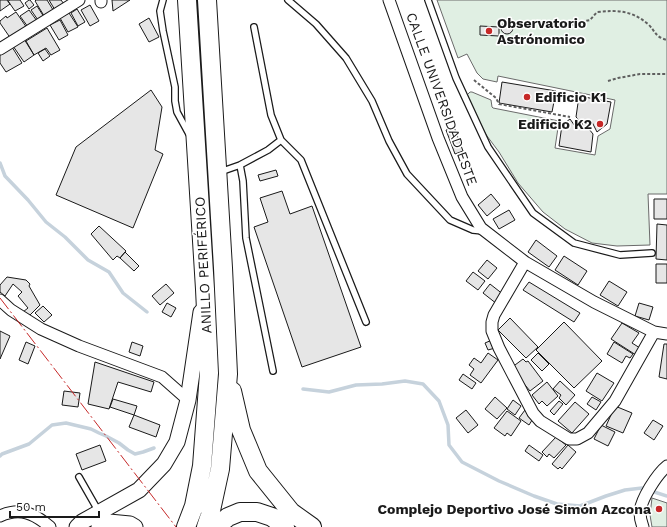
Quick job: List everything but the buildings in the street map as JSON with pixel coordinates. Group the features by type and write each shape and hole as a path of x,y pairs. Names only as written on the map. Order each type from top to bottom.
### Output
{"highway":[{"name":"ANILLO PERIFÉRICO","path":"186,527 194,506 202,466 209,372 187,0"},
{"name":"ANILLO PERIFÉRICO","path":"206,527 220,469 228,374 218,173 207,0"},
{"path":"228,374 241,430 258,471 292,512 312,527"},
{"path":"216,527 228,517 240,512 257,512 272,517 285,527"}],"main road":[{"path":"99,520 139,490 164,464 176,442 188,400 204,289"},
{"path":"77,527 82,522 99,520 130,524 135,527"}],"street":[{"path":"0,49 79,0"},
{"name":"CALLE UNIVERSIDAD ESTE","path":"389,0 438,138 462,197 481,228 525,262 594,302 654,332 667,334"},
{"path":"525,262 494,315 492,331 499,348 533,413 540,421 569,439 577,438 588,433 615,401 654,332"},
{"path":"0,300 11,310 41,329 78,346 162,377 188,400"},
{"path":"642,527 640,510 643,502 656,477 667,466"},
{"path":"0,516 8,513 24,512 41,520 50,527"}],"lane":[{"path":"163,0 160,11 175,87 177,112 196,145"},
{"path":"288,0 316,24 346,58 372,101 389,141 407,174 450,220 473,230 485,231"},
{"path":"428,0 456,78 488,147 533,213 574,243 620,255 652,253"},
{"path":"254,27 271,115 281,140 301,160 366,322"},
{"path":"218,173 240,165 268,150 281,140"},
{"path":"240,165 244,181 246,238 273,372"},
{"path":"79,477 99,520"}],"path":[{"path":"570,29 575,23 590,20 597,12 611,10 630,13 648,24 660,38 667,40"},
{"path":"608,81 640,74 667,74"},
{"path":"474,80 496,98 499,104 570,117"}],"green space":[{"path":"437,0 667,0 667,194 648,194 650,245 617,246 592,243 565,229 543,212 518,183 499,152 487,136 477,119 467,95 472,92 491,100 493,108 559,121 555,148 595,155 598,136 610,129 615,100 498,76 497,82 483,79 477,73 467,54 458,58"},
{"name":"Complejo Deportivo José Simón Azcona","path":"652,498 667,503 667,527 652,527 650,515"}],"waterway":[{"path":"0,163 5,176 28,200 46,222 65,237 88,260 109,272 123,293 147,312"},
{"path":"303,389 329,392 356,385 405,381 423,384 439,401 448,425 449,445 462,462 499,481 557,504 580,506 625,490 642,488 667,496"},
{"path":"0,456 29,444 52,425 66,423 91,429 119,443 135,454 154,448"}],"power":[{"path":"0,298 176,527"}],"place":[{"name":"Observatorio Astrónomico","path":"489,31"},
{"name":"Edificio K1","path":"527,97"},
{"name":"Edificio K2","path":"600,124"},
{"name":"Complejo Deportivo José Simón Azcona","path":"659,509"}]}
